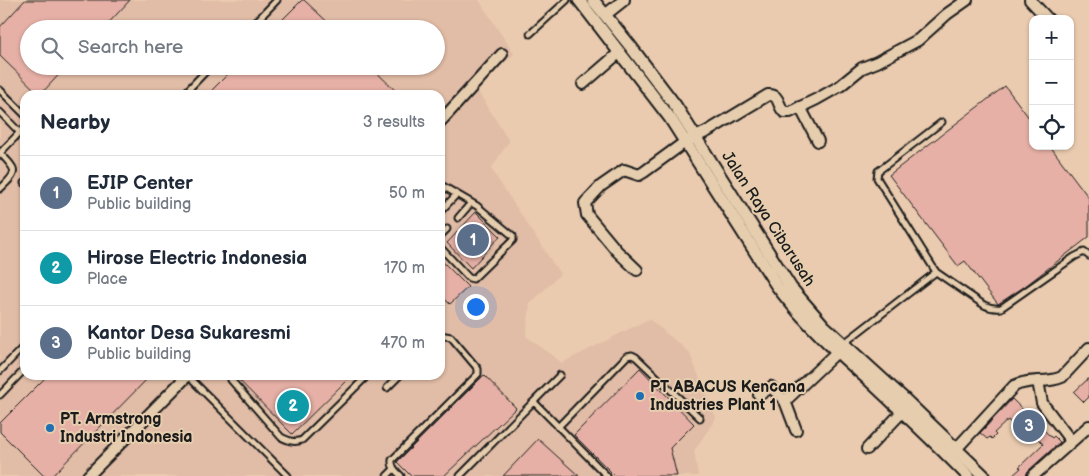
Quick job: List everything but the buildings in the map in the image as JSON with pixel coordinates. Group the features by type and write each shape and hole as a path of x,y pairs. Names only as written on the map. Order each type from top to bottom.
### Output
{"street":[{"name":"Jalan Raya Cibarusah","path":"579,0 691,139"},
{"name":"Jalan Raya Cibarusah","path":"593,0 666,93 691,139 778,271 799,299 840,348 902,412 966,472 984,476"},
{"path":"604,15 624,0"},
{"path":"1030,0 1044,15"},
{"path":"637,270 617,251 587,215 586,203 590,196 616,174 627,170 639,175 691,139 768,95 774,95 777,98 784,112 790,112 834,90 862,68 918,40 961,2"},
{"path":"583,84 620,52"},
{"path":"445,117 502,54"},
{"path":"800,107 818,141"},
{"name":"Jalan Raya Cibarusah","path":"840,348 901,396 956,448 966,472"},
{"path":"785,401 840,348"},
{"path":"956,448 1014,386 1021,383 1056,380 1062,377 1089,348"},
{"path":"88,476 183,380"},
{"path":"1038,382 1042,403 1072,441"},
{"path":"759,395 771,386 785,401 796,430"},
{"path":"868,449 902,412"},
{"path":"1034,476 1089,426"}],"lane":[{"path":"258,20 278,0"},
{"path":"530,34 567,0"},
{"path":"187,90 202,75"},
{"path":"0,90 20,110"},
{"path":"0,112 20,132 0,153 13,166 15,171 14,175 0,189"},
{"path":"942,122 878,171 877,178 936,272 984,304 996,309 1001,308 1089,247"},
{"path":"445,188 482,210 513,236 513,242 473,279 469,278 445,252"},
{"path":"445,207 456,195"},
{"path":"458,218 471,203"},
{"path":"1084,252 1089,256"},
{"path":"840,348 936,272"},
{"path":"400,476 391,464 392,460 478,374 478,369 451,337 445,336"},
{"path":"0,371 20,350"},
{"path":"558,426 627,356 632,355 636,356 700,418"},
{"path":"0,395 20,374"},
{"path":"460,476 560,375"},
{"path":"193,380 288,476"},
{"path":"231,380 281,437 289,442 295,442 302,440 363,380"},
{"path":"387,388 395,380"},
{"path":"534,402 607,476"},
{"path":"387,476 394,469"}],"shaded area":[{"path":"0,0 479,0 514,54 477,90 509,141 491,169 560,274 530,304 526,336 562,363 649,319 689,352 716,418 694,451 698,476 0,476"}],"place":[{"name":"EJIP Center","path":"473,240"},
{"name":"PT ABACUS Kencana Industries Plant 1","path":"640,396"},
{"name":"Hirose Electric Indonesia","path":"293,406"},
{"name":"Kantor Desa Sukaresmi","path":"1029,426"},
{"name":"PT. Armstrong Industri Indonesia","path":"50,428"}]}
